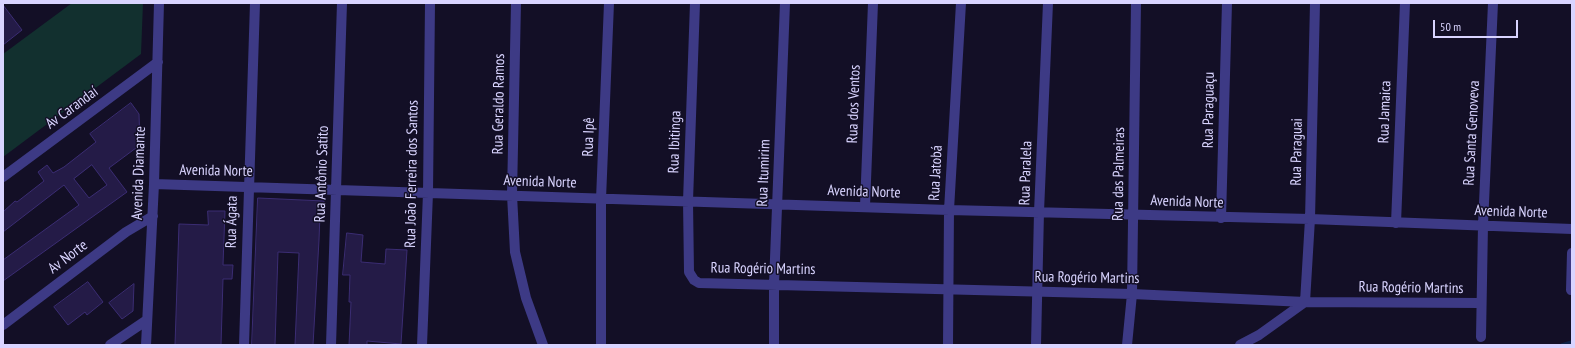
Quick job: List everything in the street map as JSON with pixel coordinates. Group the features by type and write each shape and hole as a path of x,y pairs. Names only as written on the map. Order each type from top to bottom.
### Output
{"street":[{"name":"Avenida Diamante","path":"146,345 146,320 153,216 159,3"},
{"name":"Rua Ágata","path":"244,345 255,3"},
{"name":"Rua Antônio Satito","path":"331,345 342,3"},
{"name":"Rua João Ferreira dos Santos","path":"422,345 428,193 430,3"},
{"name":"Rua Geraldo Ramos","path":"516,3 512,195 515,252 520,276 543,345"},
{"name":"Rua Ipê","path":"601,345 601,199 609,3"},
{"name":"Rua Ibitinga","path":"694,280 689,272 688,201 695,3"},
{"name":"Rua Itumirim","path":"774,345 774,284 785,3"},
{"name":"Rua dos Ventos","path":"865,206 873,3"},
{"name":"Rua Jatobá","path":"948,345 949,210 961,3"},
{"name":"Rua Paralela","path":"1036,345 1039,212 1048,3"},
{"name":"Rua das Palmeiras","path":"1127,345 1132,294 1136,3"},
{"name":"Rua Paraguaçu","path":"1221,218 1227,3"},
{"name":"Rua Paraguai","path":"1305,302 1310,219 1315,3"},
{"name":"Rua Jamaica","path":"1396,223 1404,3"},
{"name":"Rua Santa Genoveva","path":"1481,337 1480,303 1482,225 1492,3"},
{"name":"Av Carandaí","path":"3,177 158,62"},
{"name":"Avenida Norte","path":"154,184 865,206 949,210 1221,218 1310,219 1572,229"},
{"name":"Av Norte","path":"3,325 126,232 153,216"},
{"path":"1571,290 1572,253"},
{"name":"Rua Rogério Martins","path":"694,280 699,283 1132,294 1305,302 1480,303"},
{"path":"1240,345 1259,335 1305,302"},
{"path":"110,345 146,320"}],"green space":[{"path":"72,3 143,3 141,54 3,157 3,54"}],"building":[{"path":"3,5 22,30 3,45"},
{"path":"131,103 139,114 140,145 109,168 127,192 3,281 3,260 79,205 64,185 3,232 3,212 15,201 17,202 44,181 38,172 47,165 53,173 64,167 96,142 90,134","holes":["92,165 107,185 89,198 74,179"]},
{"path":"258,198 324,201 323,215 320,214 313,345 295,345 299,253 278,252 275,345 252,345"},
{"path":"208,211 225,211 223,265 233,265 232,279 223,279 221,345 175,345 179,224 208,225"},
{"path":"347,233 363,235 361,262 385,264 386,249 407,250 401,344 367,341 367,345 349,345 351,302 349,302 350,275 343,275"},
{"path":"88,282 103,302 87,315 85,312 68,325 54,307"},
{"path":"134,284 133,311 122,319 109,303"}],"waterway":[{"path":"1562,345 1572,342"}]}
